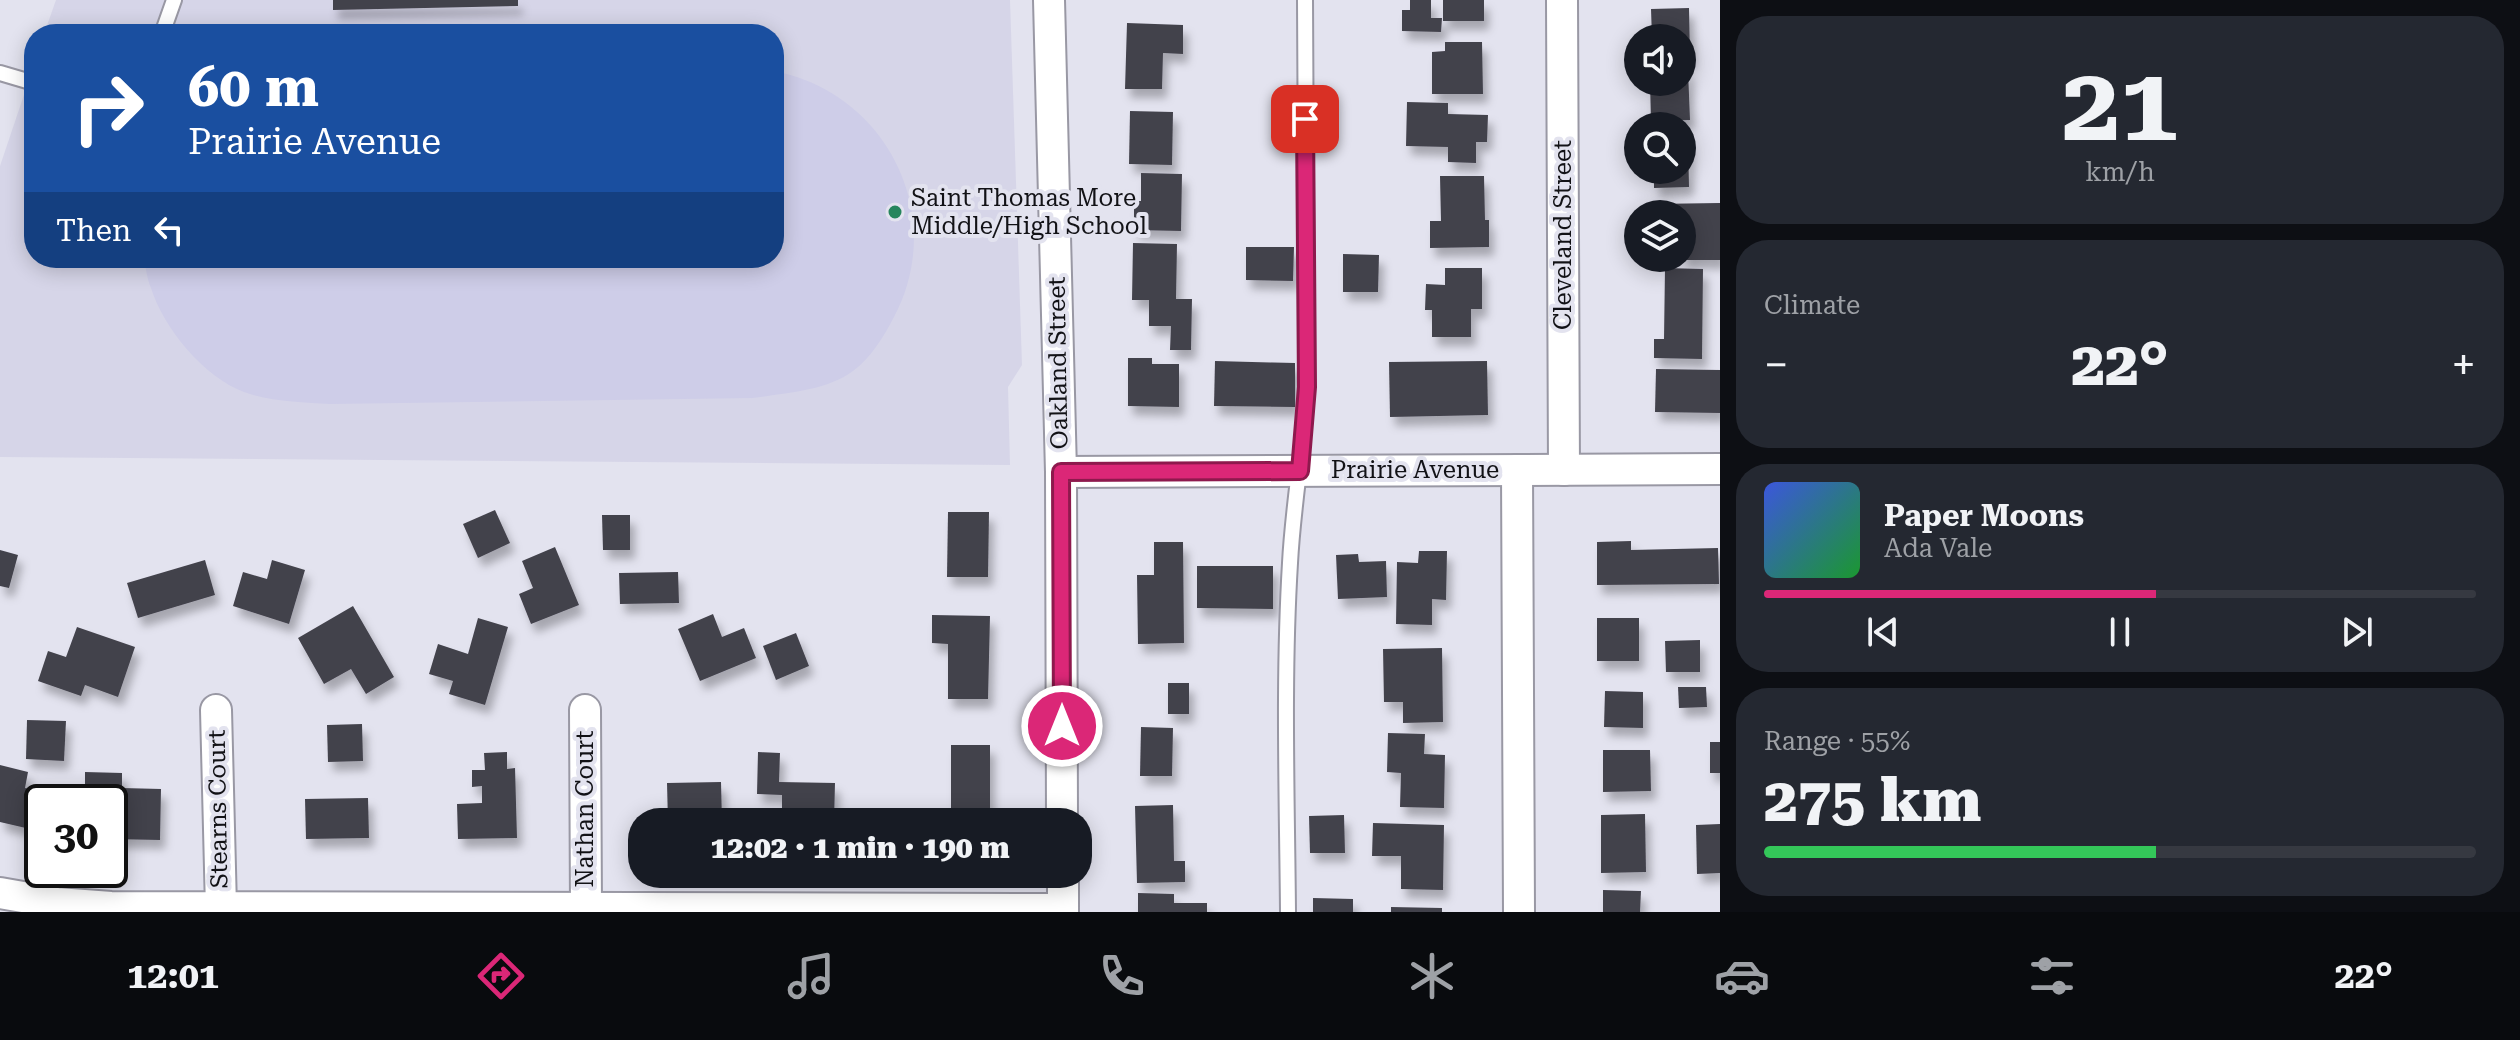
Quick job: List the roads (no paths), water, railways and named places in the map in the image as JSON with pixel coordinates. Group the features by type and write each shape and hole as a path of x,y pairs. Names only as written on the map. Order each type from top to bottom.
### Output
{"street":[{"name":"Oakland Street","path":"1049,0 1061,472 1062,808"},
{"name":"Cleveland Street","path":"1562,0 1564,470"},
{"name":"Prairie Avenue","path":"1061,472 1720,469"},
{"path":"1517,470 1519,912"},
{"name":"Stearns Court","path":"216,710 221,908"},
{"name":"Nathan Court","path":"585,710 586,908"},
{"path":"0,893 42,901 98,906 221,908 1063,910 1063,888"}],"lane":[{"path":"166,24 174,0"},
{"path":"1288,912 1286,668 1290,562 1307,387 1305,0"},
{"path":"0,73 24,80"}],"place":[{"name":"Saint Thomas More Middle/High School","path":"895,212"}]}
